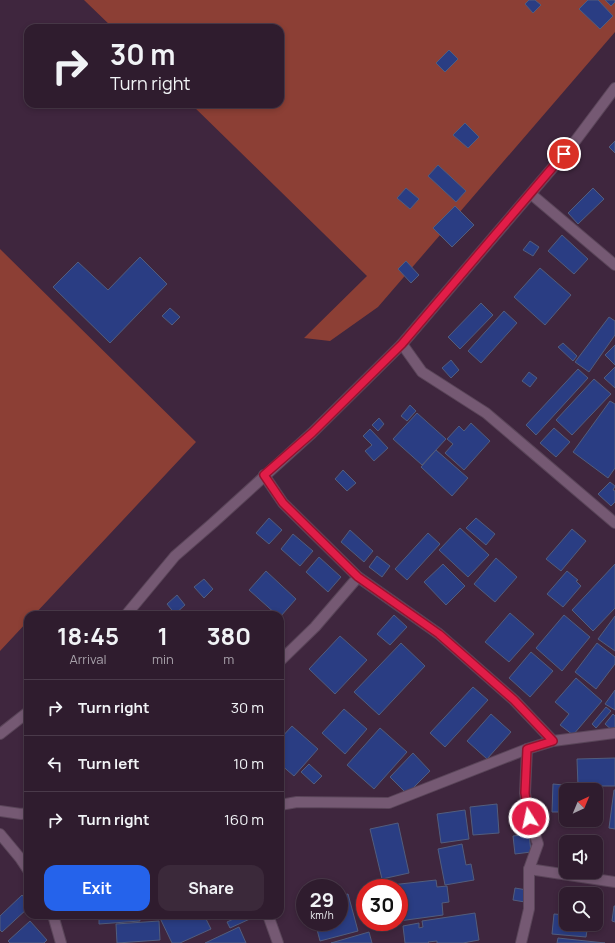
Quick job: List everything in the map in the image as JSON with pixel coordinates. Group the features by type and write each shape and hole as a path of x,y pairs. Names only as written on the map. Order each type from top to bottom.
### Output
{"street":[{"path":"129,611 175,556 312,433 402,344 573,144 615,88"},
{"path":"531,194 615,265"},
{"path":"402,344 422,372 486,413 615,523"},
{"path":"264,475 283,503 358,577 439,634 514,700 553,741"},
{"path":"284,657 315,627 358,577"},
{"path":"0,734 24,715"},
{"path":"284,804 297,802 389,803 527,749 553,741 615,733"},
{"path":"522,943 529,909 529,868 538,844 529,818 525,793 527,749"},
{"path":"0,811 24,814"},
{"path":"0,834 24,864"},
{"path":"529,868 615,882"},
{"path":"54,919 61,943"},
{"path":"269,919 278,943"}],"shaded area":[{"path":"84,0 615,0 615,32 378,307 330,341 304,338 367,276 195,108 284,108 284,24 109,24"},
{"path":"0,249 196,442 38,611 24,611 24,625 0,651"}],"building":[{"path":"529,0 535,0 541,5 533,13 525,4"},
{"path":"588,0 598,0 613,16 600,29 579,9"},
{"path":"605,0 615,0 615,2 611,6"},
{"path":"449,50 458,59 445,72 436,63"},
{"path":"465,123 479,137 468,148 453,135"},
{"path":"615,141 615,153 609,147"},
{"path":"438,165 466,191 456,202 428,176"},
{"path":"406,188 419,199 410,209 397,198"},
{"path":"593,188 604,199 578,224 568,213"},
{"path":"455,206 474,225 452,247 433,228"},
{"path":"562,235 588,259 574,274 548,251"},
{"path":"530,241 539,247 533,256 523,250"},
{"path":"140,257 167,284 110,343 53,287 78,262 108,290"},
{"path":"406,261 419,275 411,283 398,269"},
{"path":"540,268 571,295 545,325 514,297"},
{"path":"481,303 493,315 460,349 448,337"},
{"path":"170,308 180,317 172,325 162,316"},
{"path":"504,311 517,323 481,363 468,351"},
{"path":"609,317 615,321 615,335 589,372 575,362"},
{"path":"563,343 577,356 573,361 558,347"},
{"path":"615,345 615,365 605,355"},
{"path":"451,360 459,370 451,378 442,368"},
{"path":"615,367 615,388 604,378"},
{"path":"578,369 588,378 536,435 526,425"},
{"path":"529,372 537,378 530,387 522,381"},
{"path":"594,379 611,394 572,435 556,420"},
{"path":"610,401 615,404 615,468 608,478 573,452"},
{"path":"410,405 416,411 407,421 401,416"},
{"path":"417,413 446,439 422,465 393,439"},
{"path":"379,418 384,424 378,431 372,425"},
{"path":"471,423 490,441 464,470 445,453 453,444 447,439 459,426 464,431"},
{"path":"554,428 570,442 556,457 540,443"},
{"path":"370,429 388,448 374,461 365,451 372,445 363,436"},
{"path":"436,450 468,478 452,496 421,467"},
{"path":"343,470 356,483 347,491 335,479"},
{"path":"610,482 615,486 613,490 615,491 615,502 611,506 598,494"},
{"path":"269,518 282,530 269,544 256,533"},
{"path":"476,518 495,534 486,545 466,528"},
{"path":"460,528 489,555 468,577 439,550"},
{"path":"572,529 586,541 561,571 546,559"},
{"path":"350,530 373,551 364,562 341,542"},
{"path":"428,533 440,544 407,580 395,569"},
{"path":"293,534 313,551 300,566 281,549"},
{"path":"377,556 390,566 382,577 369,567"},
{"path":"319,557 341,577 328,592 306,572"},
{"path":"496,558 517,577 495,602 474,584"},
{"path":"443,564 465,586 446,605 424,582"},
{"path":"615,564 615,608 593,631 572,610"},
{"path":"266,571 296,599 284,612 284,611 273,611 249,590"},
{"path":"567,571 578,580 576,581 581,586 563,607 547,594"},
{"path":"204,579 213,589 204,598 194,587"},
{"path":"177,595 185,605 178,611 173,611 167,604"},
{"path":"510,613 534,634 509,662 485,642"},
{"path":"394,615 407,627 390,645 377,634"},
{"path":"564,615 590,637 562,671 536,648"},
{"path":"615,616 615,651 598,639"},
{"path":"340,636 367,660 335,694 309,669"},
{"path":"401,643 425,666 379,715 354,692"},
{"path":"597,643 615,657 615,664 596,689 575,672"},
{"path":"531,652 553,671 530,697 509,678"},
{"path":"576,678 602,701 573,735 560,725 569,714 555,702"},
{"path":"473,687 488,700 445,747 430,733"},
{"path":"615,690 615,710 605,704"},
{"path":"606,707 611,711 596,728 592,724"},
{"path":"344,709 367,729 345,754 322,733"},
{"path":"491,714 511,732 487,759 467,741"},
{"path":"613,714 615,716 615,729 613,731 605,724"},
{"path":"292,726 318,749 294,776 284,767 284,735"},
{"path":"380,728 407,752 374,789 347,765"},
{"path":"413,753 430,771 407,794 390,777"},
{"path":"615,758 615,786 603,786 603,783 578,783 577,759"},
{"path":"309,764 322,776 314,784 301,772"},
{"path":"553,784 559,785 559,812 552,812"},
{"path":"615,790 615,829 609,828"},
{"path":"497,804 499,833 473,835 470,807"},
{"path":"465,810 469,839 441,843 437,814"},
{"path":"398,823 409,873 382,879 370,829"},
{"path":"529,834 531,852 515,854 513,836"},
{"path":"462,844 466,865 471,864 474,880 445,885 438,849"},
{"path":"436,880 437,887 447,886 449,902 442,903 443,915 408,920 408,883"},
{"path":"515,888 527,890 525,902 513,900"},
{"path":"348,894 356,924 356,931 358,931 320,941 317,931 348,931"},
{"path":"22,895 24,897 24,912 2,932 0,930 0,916"},
{"path":"615,906 615,922 612,921"},
{"path":"475,913 479,940 463,943 437,943 437,941 428,942 429,943 405,943 404,931 408,931 408,925 419,923 419,928 423,927 422,921"},
{"path":"554,914 559,914 559,931 587,931 586,937 552,934"},
{"path":"99,919 140,919 140,921 99,924"},
{"path":"160,919 206,919 211,929 180,943 172,943"},
{"path":"233,919 250,919 230,928 227,922"},
{"path":"30,921 47,940 44,943 10,943 8,941"},
{"path":"159,921 160,940 117,943 116,924"},
{"path":"239,927 246,943 205,943"},
{"path":"369,932 372,943 331,943"},
{"path":"558,938 605,943 557,943"}],"route":[{"path":"529,818 525,793 527,749 553,741 514,700 439,634 358,577 283,503 264,475 312,433 402,344 564,154"}]}
